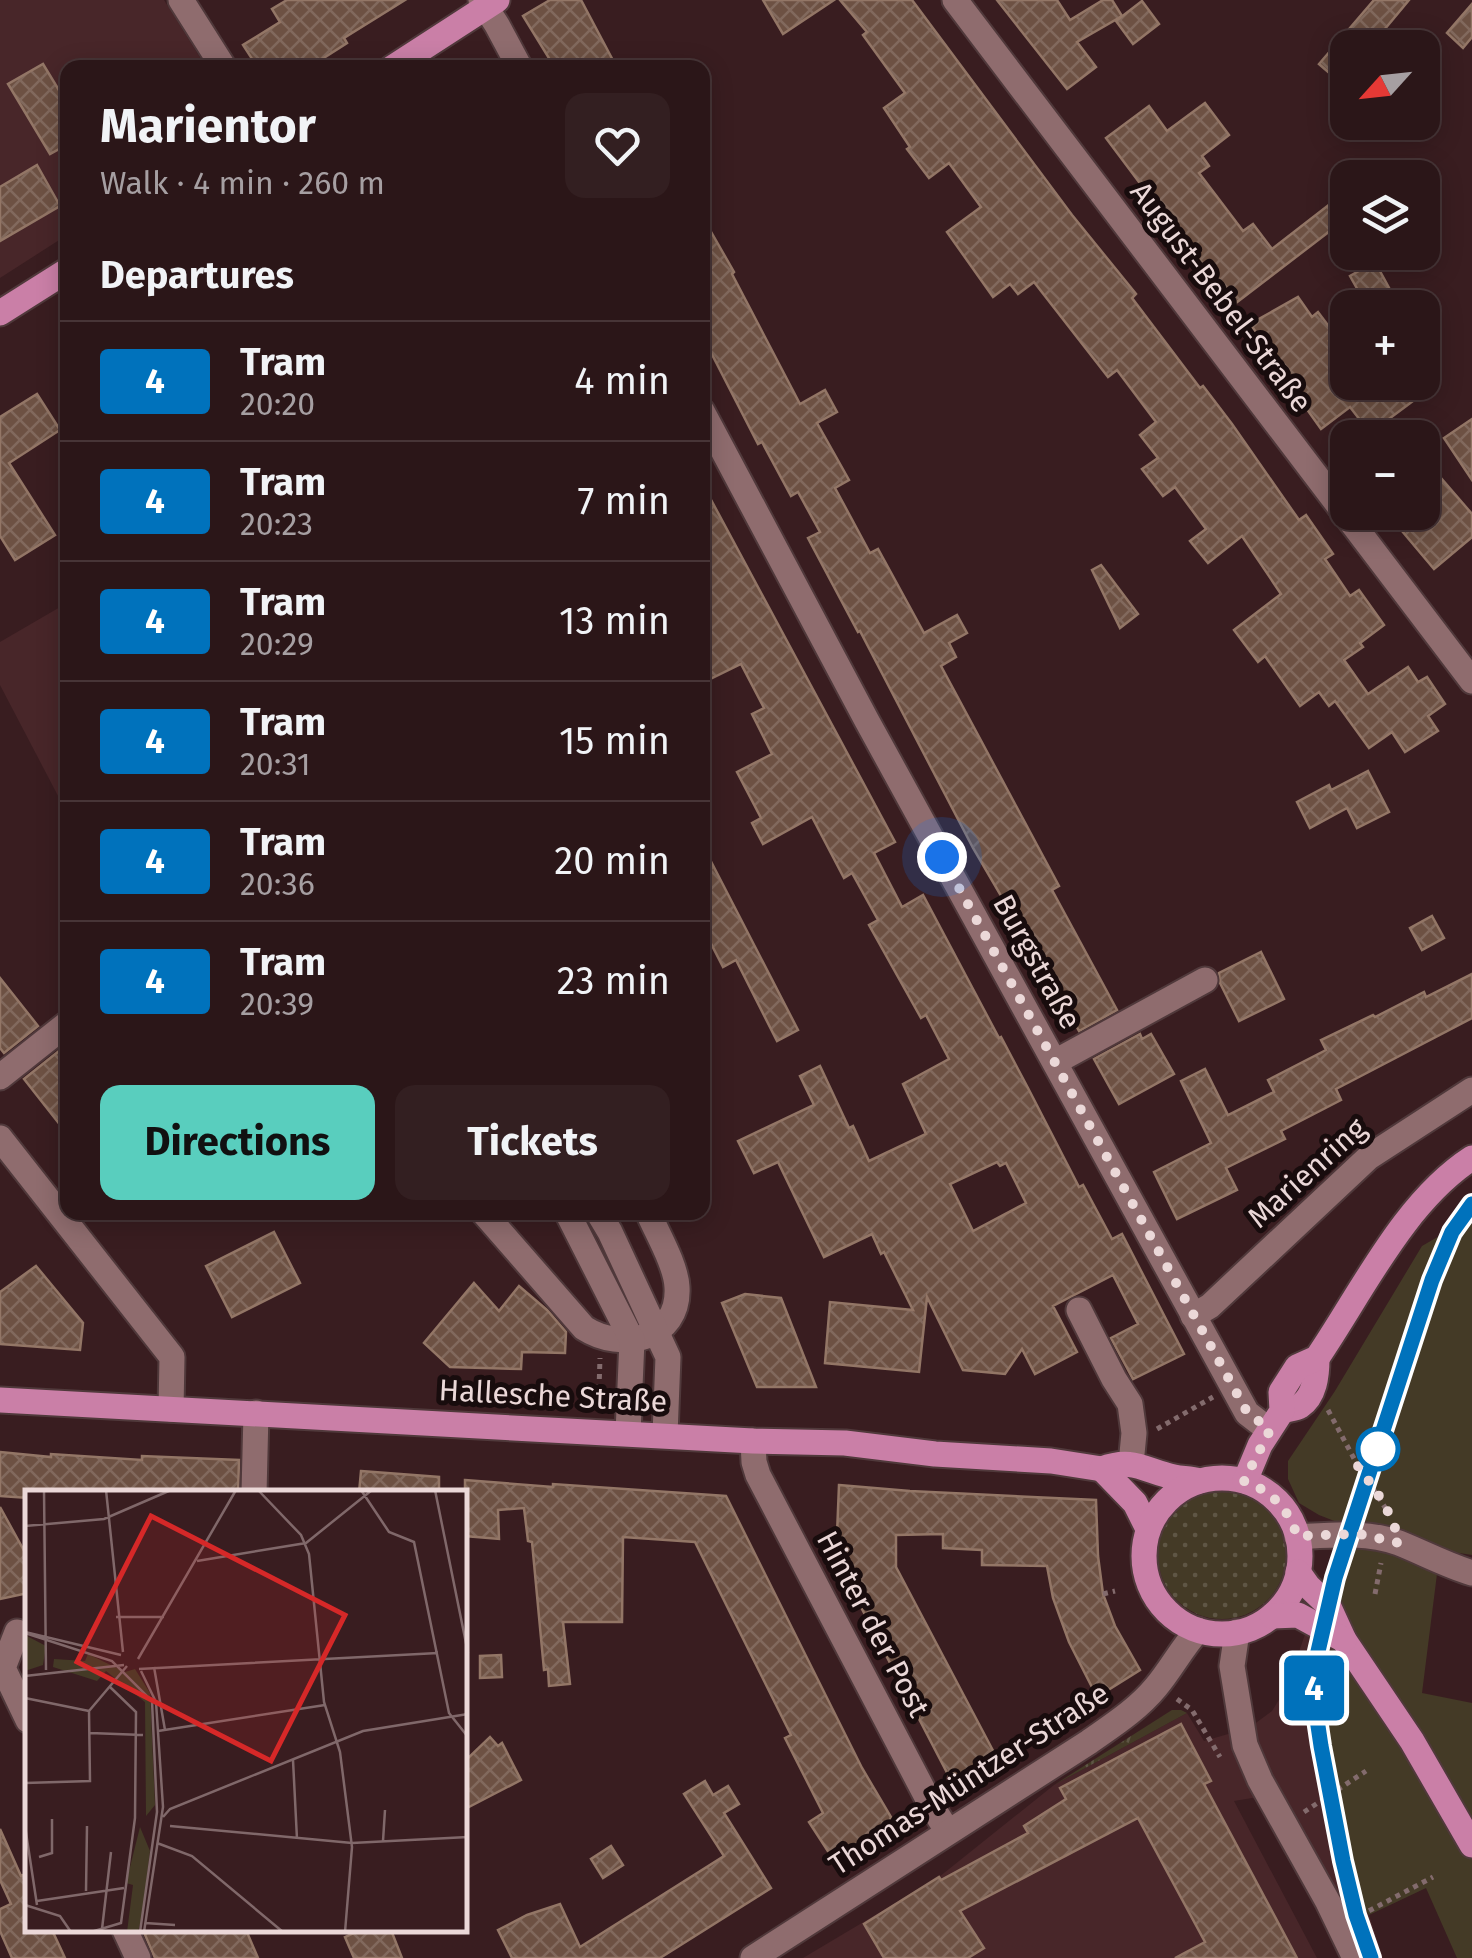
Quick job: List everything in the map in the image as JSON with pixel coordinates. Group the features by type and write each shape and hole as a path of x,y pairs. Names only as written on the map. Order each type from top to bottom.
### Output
{"main road":[{"path":"404,60 488,2"},
{"path":"0,313 60,275"},
{"path":"1244,1481 1276,1420 1280,1392 1297,1367 1317,1358 1420,1204 1472,1158"},
{"name":"Hallesche Straße","path":"0,1400 845,1443 1102,1469 1117,1463 1131,1464"},
{"path":"1131,1464 1174,1477 1244,1481 1264,1490 1290,1518 1300,1558 1289,1596 1272,1616 1237,1632 1214,1634 1198,1630 1173,1617 1150,1587 1144,1558 1148,1528 1171,1496 1199,1480"},
{"path":"1102,1469 1136,1504 1148,1528"},
{"path":"1298,1572 1328,1605 1344,1640 1412,1741 1472,1845"},
{"path":"1272,1616 1298,1615 1344,1640"}],"street":[{"path":"181,0 219,60"},
{"name":"August-Bebel-Straße","path":"955,0 1472,681"},
{"path":"488,2 516,60"},
{"name":"Burgstraße","path":"710,426 867,721 1247,1412 1276,1420"},
{"path":"1055,1062 1205,980"},
{"path":"0,1077 60,1029"},
{"name":"Marienring","path":"1193,1316 1210,1306 1369,1157 1472,1090"},
{"path":"0,1138 60,1214"},
{"path":"65,1220 172,1356 171,1409"},
{"path":"490,1220 584,1328 614,1341 657,1332 667,1322 676,1300 677,1286 651,1220"},
{"path":"571,1220 632,1340 628,1433"},
{"path":"602,1220 668,1357 664,1435"},
{"path":"1079,1310 1130,1404 1134,1433 1131,1464"},
{"path":"254,1490 256,1413"},
{"name":"Hinter der Post","path":"753,1441 758,1475 948,1832"},
{"path":"1297,1536 1385,1540 1472,1573"},
{"name":"Thomas-Müntzer-Straße","path":"753,1958 1110,1728 1143,1702 1198,1630"},
{"path":"17,1632 4,1668 25,1714"},
{"path":"1237,1632 1232,1666 1242,1735 1255,1770 1328,1902 1354,1958"},
{"path":"126,1933 138,1958"}],"path":[{"path":"1150,1433 1233,1386"},
{"path":"1327,1409 1392,1520 1385,1540"},
{"path":"1104,1594 1115,1591"},
{"path":"1162,1679 1180,1703 1192,1710 1222,1759"},
{"path":"1285,1822 1366,1772"},
{"path":"1368,1928 1363,1914 1434,1877"}],"shaded area":[{"path":"0,0 164,0 202,60 60,60 60,239 0,278"},
{"path":"60,607 60,800 0,685 0,642"},
{"path":"1472,1194 1472,1215 1464,1224 1353,1542 1318,1677 1321,1717 1344,1837 1361,1903 1383,1958 1362,1958 1287,1805 1252,1798 1234,1801 1317,1958 803,1958 939,1877 1054,1785 1187,1713 1204,1741 1249,1728 1272,1711 1287,1687 1439,1242"}],"green space":[{"path":"1472,1217 1472,1555 1440,1550 1422,1693 1472,1703 1472,1958 1457,1958 1426,1888 1369,1915 1361,1903 1344,1837 1319,1696 1321,1658 1340,1603 1353,1542 1342,1524 1299,1503 1288,1479 1288,1461 1422,1246"},
{"path":"1222,1491 1246,1496 1267,1510 1281,1531 1286,1555 1281,1579 1267,1600 1246,1614 1222,1619 1198,1614 1177,1600 1163,1579 1158,1555 1163,1531 1177,1510 1198,1496"},
{"path":"1172,1710 1187,1713 1054,1785"}],"building":[{"path":"287,0 405,0 344,38 347,43 320,60 253,60 243,45 280,22 272,9"},
{"path":"550,0 581,0 613,60 550,60 523,16"},
{"path":"763,0 834,0 783,34"},
{"path":"840,0 912,0 1072,215 1136,294 1132,298 1232,424 1299,520 1306,515 1333,554 1325,559 1350,596 1359,590 1384,625 1344,660 1368,694 1408,667 1418,682 1427,677 1445,704 1428,716 1438,731 1405,752 1392,732 1369,748 1335,701 1329,706 1319,692 1300,706 1265,656 1258,662 1234,630 1281,594 1242,536 1208,563 1190,541 1206,529 1175,487 1163,496 1142,469 1158,458 1140,435 1156,422 1117,370 1108,377 1034,282 1018,294 1010,284 993,297 947,232 981,207 949,163 929,178 907,149 910,147 884,108 905,93 863,35 867,32"},
{"path":"997,0 1057,0 1070,20 1103,0 1112,0 1122,16 1077,42 1096,67 1067,89"},
{"path":"1374,0 1409,0 1384,30 1348,30"},
{"path":"1142,1 1159,24 1133,44 1116,21"},
{"path":"1472,4 1472,37 1463,48 1447,33"},
{"path":"1330,51 1330,73 1319,64"},
{"path":"43,64 60,92 60,148 50,154 8,84"},
{"path":"1205,103 1229,135 1202,156 1209,166 1199,173 1243,231 1253,224 1272,249 1330,204 1330,231 1232,306 1106,138 1149,106 1167,131"},
{"path":"37,165 60,206 0,241 0,187"},
{"path":"710,230 800,404 825,390 837,412 817,423 849,480 835,488 870,553 878,549 924,633 957,615 967,633 949,643 956,657 941,666 1059,886 1052,890 1117,1010 1079,1031 1014,911 1011,913 973,848 808,538 820,532 798,492 791,496 762,442 758,444 710,351"},
{"path":"1361,270 1379,270 1390,290 1358,290 1350,276"},
{"path":"1298,297 1312,317 1318,312 1330,328 1330,400 1414,400 1387,420 1360,420 1350,407 1321,429 1306,408 1309,405 1250,324"},
{"path":"37,394 60,430 9,463 55,535 15,560 0,536 0,417"},
{"path":"1472,419 1472,480 1444,438"},
{"path":"1440,479 1472,514 1472,537 1434,569 1401,530 1440,530"},
{"path":"710,498 895,842 874,853 902,907 923,895 1079,1187 1083,1185 1112,1239 1122,1234 1184,1354 1133,1379 1111,1338 1138,1324 1113,1275 1053,1306 1077,1352 1035,1374 1022,1349 1005,1374 963,1370 927,1297 919,1372 825,1363 830,1302 913,1310 872,1234 824,1257 778,1162 754,1173 738,1141 814,1105 800,1076 820,1066 869,1161 926,1134 903,1084 949,1059 926,1015 921,1018 869,925 878,920 852,873 844,878 812,817 763,844 752,823 761,818 737,772 772,754 752,714 764,708 741,664 710,679","holes":["997,1162 1000,1166 1006,1163 1026,1203 973,1231 950,1184"]},
{"path":"1101,565 1138,614 1120,628 1092,570"},
{"path":"1368,771 1389,812 1357,828 1347,808 1310,828 1297,802"},
{"path":"710,860 798,1030 777,1041 736,960 723,967 710,942"},
{"path":"1432,916 1444,938 1422,950 1410,928"},
{"path":"1261,952 1284,999 1239,1021 1219,973"},
{"path":"1472,974 1472,1018 1336,1089 1341,1100 1281,1131 1285,1139 1226,1168 1237,1190 1177,1219 1154,1172 1211,1143 1181,1081 1205,1069 1228,1115 1274,1092 1268,1080 1326,1050 1321,1040"},
{"path":"0,978 38,1026 4,1053 0,1048"},
{"path":"1140,1034 1142,1039 1151,1034 1174,1074 1119,1104 1094,1059"},
{"path":"60,1052 60,1125 24,1079"},
{"path":"274,1232 300,1283 232,1317 206,1266"},
{"path":"36,1266 83,1323 80,1350 0,1344 0,1292"},
{"path":"474,1283 499,1311 519,1286 566,1332 565,1353 522,1352 521,1369 450,1367 424,1343"},
{"path":"745,1294 781,1298 816,1387 757,1387 722,1303"},
{"path":"0,1452 51,1457 239,1460 238,1490 25,1490 25,1498 0,1496"},
{"path":"361,1471 439,1477 439,1490 359,1490"},
{"path":"465,1480 726,1496 862,1768 891,1817 885,1832 835,1862 809,1822 823,1813 785,1738 791,1735 695,1542 623,1537 622,1622 563,1622 570,1684 549,1686 548,1669 544,1670 532,1542 528,1541 524,1508 498,1510 499,1539 468,1536"},
{"path":"839,1485 1096,1500 1103,1594 1115,1626 1140,1670 1097,1697 1069,1642 1053,1598 1047,1566 982,1565 982,1550 943,1548 943,1534 896,1535 896,1567 998,1760 956,1790 836,1559"},
{"path":"0,1507 25,1553 25,1594 0,1599"},
{"path":"501,1655 502,1677 480,1678 480,1656"},
{"path":"1181,1724 1211,1781 1204,1784 1297,1958 1175,1958 1205,1942 1138,1818 960,1911 984,1948 968,1958 884,1958 864,1924 939,1877 941,1880 1028,1833 1024,1826 1066,1799 1060,1788"},
{"path":"490,1737 498,1746 502,1743 521,1780 468,1807 468,1758"},
{"path":"705,1781 713,1795 728,1786 739,1804 724,1813 771,1888 660,1958 512,1958 498,1930 527,1915 560,1904 580,1947 724,1856 684,1794"},
{"path":"0,1829 21,1876 25,1874 25,1933 53,1933 65,1958 12,1958 0,1931 0,1909 11,1904 0,1880"},
{"path":"611,1846 623,1865 603,1878 591,1859"},
{"path":"144,1933 247,1933 258,1958 155,1958"},
{"path":"354,1933 392,1933 402,1958 354,1958 345,1937"}],"tram line":[{"path":"1371,1958 1343,1861 1315,1705 1318,1646 1335,1578 1437,1267 1451,1232 1472,1204"},
{"name":"4","path":"1371,1958 1343,1861 1321,1746 1315,1706 1316,1660 1335,1578 1432,1280 1446,1242 1472,1204"}],"route":[{"path":"942,857 1247,1412 1270,1430 1244,1481 1280,1503 1297,1536 1359,1534 1399,1543 1392,1520 1358,1466 1378,1449"}]}
